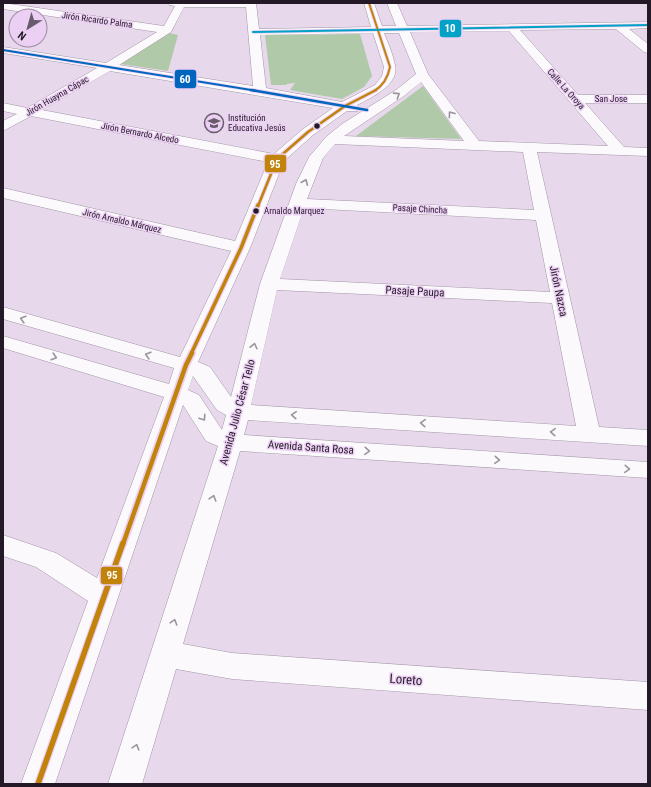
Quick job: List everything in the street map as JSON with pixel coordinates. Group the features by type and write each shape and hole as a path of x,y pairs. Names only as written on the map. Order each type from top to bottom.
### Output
{"street":[{"path":"177,3 195,5 251,3 260,91"},
{"name":"Jirón Huayna Cápac","path":"3,127 108,67 167,30 177,3"},
{"path":"38,784 103,596 186,365 241,248 277,160 308,132 345,106 379,88 388,76 390,66 369,3"},
{"path":"392,3 403,29 417,79 474,145"},
{"name":"Jirón Ricardo Palma","path":"3,6 167,30"},
{"path":"253,32 648,25"},
{"path":"619,26 648,50"},
{"name":"Calle La Oroya","path":"512,28 620,150"},
{"path":"3,50 260,91 371,111"},
{"name":"Avenida Julio César Tello","path":"125,784 231,442 269,284 297,203 316,157 331,140 347,126 417,79"},
{"name":"San Jose","path":"575,99 648,99"},
{"name":"Jirón Bernardo Alcedo","path":"3,107 277,160"},
{"path":"331,140 648,152"},
{"name":"Jirón Nazca","path":"529,147 589,434"},
{"name":"Jirón Arnaldo Márquez","path":"3,193 241,248"},
{"name":"Pasaje Chincha","path":"297,203 543,215"},
{"name":"Pasaje Paupa","path":"269,284 561,298"},
{"path":"3,313 186,365 202,372 225,406 239,412 648,438"},
{"name":"Avenida Santa Rosa","path":"3,342 176,393 190,400 214,436 231,442 648,470"},
{"path":"3,544 46,560 103,596"},
{"name":"Loreto","path":"165,654 232,666 648,696"}],"green space":[{"path":"169,33 178,35 168,71 121,64"},
{"path":"360,34 372,76 364,87 342,99 290,90 295,83 286,85 271,85 265,35"},
{"path":"423,86 461,139 356,136"}],"transit line":[{"name":"95","path":"38,784 186,365 241,248 277,159 308,132 345,106 379,88 388,76 390,67 369,3"},
{"name":"10","path":"253,32 648,25"},
{"name":"60","path":"3,50 260,91 367,110"}],"place":[{"name":"Institución Educativa Jesús","path":"214,123"},
{"name":"Arnaldo Marquez","path":"256,211"}]}
